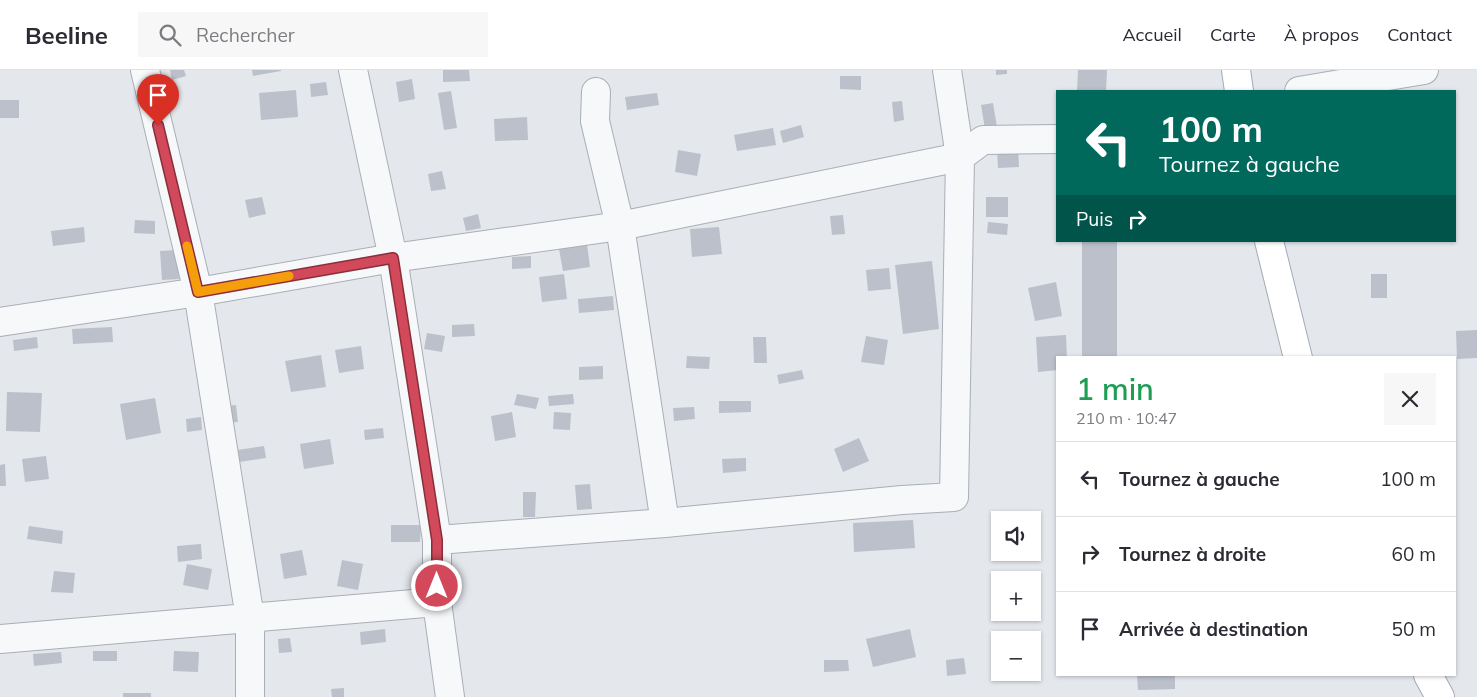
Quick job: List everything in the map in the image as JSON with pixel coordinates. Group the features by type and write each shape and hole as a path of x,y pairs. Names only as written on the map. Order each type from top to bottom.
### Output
{"main road":[{"path":"1236,70 1239,90"},
{"path":"1269,242 1298,356"},
{"path":"1429,676 1440,697"}],"street":[{"path":"145,70 198,292 250,618 250,697"},
{"path":"353,70 393,258 437,540 437,602 450,697"},
{"path":"437,540 665,523 892,501 954,497 960,158 947,70"},
{"path":"1305,90 1424,70"},
{"path":"596,92 595,121 620,226 665,523"},
{"path":"0,322 198,292 393,258 620,226 960,158 983,140 1056,139"},
{"path":"0,639 437,602"}],"building":[{"path":"170,70 184,70 186,76 172,80"},
{"path":"252,70 281,70 281,71 253,76"},
{"path":"443,70 469,70 470,81 443,82"},
{"path":"996,70 1007,70 1007,74 996,75"},
{"path":"1078,70 1107,70 1106,90 1077,90"},
{"path":"840,76 861,76 861,90 840,89"},
{"path":"412,79 415,99 399,102 396,82"},
{"path":"326,82 328,95 311,97 310,84"},
{"path":"296,90 298,117 261,120 259,93"},
{"path":"451,91 457,128 444,130 438,93"},
{"path":"657,93 659,105 627,110 625,97"},
{"path":"0,100 19,100 19,118 0,118"},
{"path":"902,101 904,120 894,122 892,102"},
{"path":"993,103 997,127 985,129 981,105"},
{"path":"527,117 528,140 495,141 494,119"},
{"path":"801,125 804,137 783,143 780,131"},
{"path":"773,128 776,145 737,151 734,135"},
{"path":"1018,148 1019,167 998,168 997,149"},
{"path":"678,150 701,154 697,176 675,172"},
{"path":"442,171 446,189 431,191 428,174"},
{"path":"262,197 266,214 249,218 245,200"},
{"path":"986,197 1008,197 1008,217 986,217"},
{"path":"478,214 481,228 466,231 463,218"},
{"path":"843,215 845,234 832,235 830,216"},
{"path":"135,220 155,221 155,234 134,233"},
{"path":"988,222 1008,224 1007,235 987,233"},
{"path":"84,227 85,242 53,246 51,231"},
{"path":"719,227 722,254 692,257 690,229"},
{"path":"1082,242 1117,242 1117,356 1082,356"},
{"path":"587,244 590,267 563,271 559,249"},
{"path":"177,250 179,279 162,280 160,251"},
{"path":"531,256 531,268 512,269 512,257"},
{"path":"932,261 939,329 903,334 895,265"},
{"path":"889,268 891,289 868,291 866,270"},
{"path":"564,274 567,299 542,302 539,277"},
{"path":"1371,274 1387,274 1387,298 1371,298"},
{"path":"1056,282 1062,316 1035,321 1028,288"},
{"path":"613,296 614,310 579,313 578,299"},
{"path":"474,324 475,336 452,337 452,325"},
{"path":"112,327 113,342 73,344 72,329"},
{"path":"1477,330 1477,358 1457,359 1456,331"},
{"path":"427,333 445,336 442,352 424,349"},
{"path":"1066,335 1067,356 1056,356 1056,370 1038,372 1036,337"},
{"path":"866,336 888,340 884,365 861,362"},
{"path":"37,337 38,348 14,351 13,340"},
{"path":"753,337 766,337 767,363 754,363"},
{"path":"361,346 364,369 339,373 335,350"},
{"path":"321,355 326,387 291,392 285,361"},
{"path":"687,356 710,357 709,369 686,368"},
{"path":"603,366 603,379 579,380 579,367"},
{"path":"802,370 804,379 779,384 777,375"},
{"path":"7,392 42,393 40,432 6,431"},
{"path":"517,394 539,398 536,409 514,405"},
{"path":"573,394 574,404 549,406 548,396"},
{"path":"155,398 161,433 126,440 120,404"},
{"path":"719,401 751,401 751,412 719,413"},
{"path":"236,405 238,422 227,423 225,406"},
{"path":"694,407 695,419 674,421 673,408"},
{"path":"512,412 516,437 495,441 491,416"},
{"path":"554,412 571,413 570,430 553,429"},
{"path":"201,417 202,430 187,432 186,419"},
{"path":"383,428 384,438 365,440 364,430"},
{"path":"859,438 869,461 843,472 834,449"},
{"path":"330,439 334,464 304,469 300,444"},
{"path":"264,446 266,458 239,462 237,450"},
{"path":"46,456 49,479 25,482 22,459"},
{"path":"746,458 746,471 723,473 722,459"},
{"path":"5,464 6,486 0,486 0,465"},
{"path":"590,484 592,509 577,510 575,485"},
{"path":"523,492 536,492 535,517 523,517"},
{"path":"913,520 915,548 854,552 853,523"},
{"path":"391,525 421,525 420,542 391,542"},
{"path":"29,526 63,531 62,544 27,539"},
{"path":"201,544 202,559 178,562 177,546"},
{"path":"302,550 307,575 284,579 280,554"},
{"path":"342,560 363,564 358,590 337,586"},
{"path":"187,564 212,569 208,590 183,585"},
{"path":"54,571 75,573 73,593 51,592"},
{"path":"385,629 386,642 361,645 360,632"},
{"path":"910,629 916,657 873,667 866,639"},
{"path":"290,638 292,652 279,653 278,639"},
{"path":"93,651 117,651 117,661 93,661"},
{"path":"174,651 199,652 198,672 173,671"},
{"path":"61,652 62,663 34,666 33,654"},
{"path":"964,658 966,674 947,676 946,660"},
{"path":"824,660 848,660 849,671 824,672"},
{"path":"1137,676 1175,676 1175,689 1138,690"},
{"path":"344,688 344,697 332,697 331,689"},
{"path":"123,693 151,693 151,697 123,697"}],"slow traffic":[{"path":"187,246 198,292 289,276"}],"route":[{"path":"158,125 198,292 393,258 437,540 437,586"}]}
